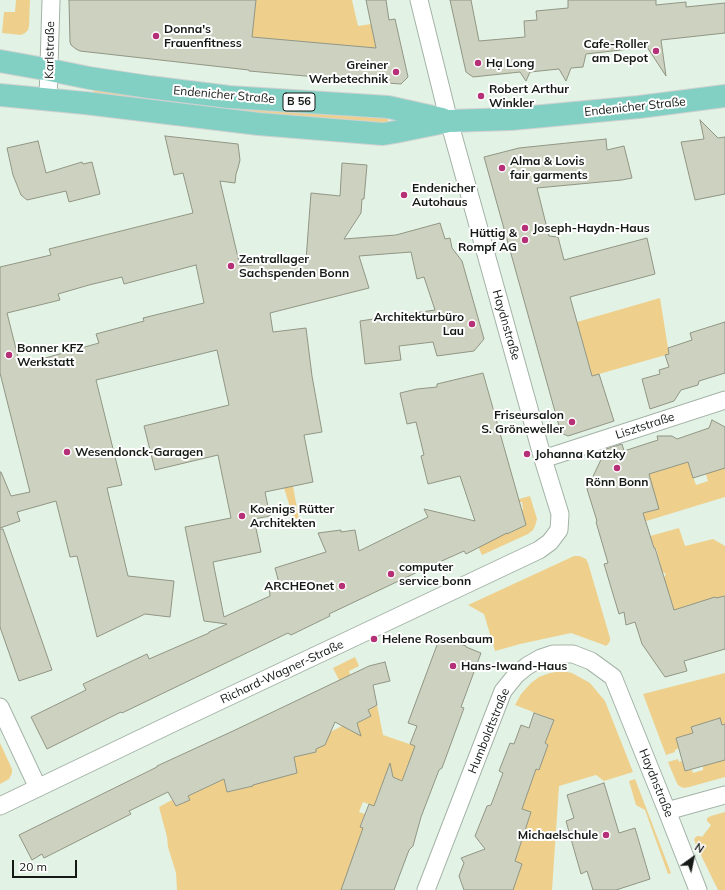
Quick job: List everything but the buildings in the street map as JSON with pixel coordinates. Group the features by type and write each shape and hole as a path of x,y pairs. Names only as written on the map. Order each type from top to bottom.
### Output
{"main road":[{"name":"Endenicher Straße","path":"0,61 89,78 149,87 229,97 388,107 449,121"},
{"name":"Endenicher Straße","path":"0,95 85,103 252,123 382,134 449,121 511,119 639,107 725,96"}],"street":[{"name":"Karlstraße","path":"48,100 51,0"},
{"name":"Haydnstraße","path":"420,0 449,121 543,459 560,514 559,530"},
{"name":"Lisztstraße","path":"543,459 725,400"},
{"name":"Richard-Wagner-Straße","path":"0,806 540,550 550,542 559,530"},
{"name":"Humboldtstraße","path":"426,890 503,692 516,675 528,666 547,656 553,654 573,654 591,661 613,677"},
{"name":"Haydnstraße","path":"613,677 698,890"},
{"path":"0,706 38,788"},
{"path":"667,811 725,794"}],"shaded area":[{"path":"16,0 30,0 28,30 21,35 2,33 4,12 15,12"},
{"path":"256,0 352,0 358,26 371,24 376,48 252,37"},
{"path":"94,87 388,117 388,123 327,120 246,113 93,95"},
{"path":"660,298 669,354 592,376 577,322"},
{"path":"688,462 696,485 708,481 703,465 725,468 725,497 630,526 627,518 658,509 618,483"},
{"path":"293,486 300,525 296,526 284,488"},
{"path":"530,496 537,519 533,530 528,534 482,555 477,544 506,531 508,534 526,525 522,510 522,502 519,502 519,499"},
{"path":"679,528 685,546 713,539 725,546 725,596 688,605 673,611 663,579 666,574 661,571 656,548 654,548 650,536"},
{"path":"574,556 579,556 586,559 588,563 610,638 608,644 606,646 571,633 495,651 484,614 468,605"},
{"path":"355,657 359,666 349,671 350,675 339,680 333,668"},
{"path":"562,671 572,673 590,683 605,701 633,772 604,781 596,775 559,786 552,890 513,890 522,865 515,861 531,812 522,809 536,769 539,770 548,745 545,743 554,720 515,705 521,694 539,677"},
{"path":"725,673 725,724 722,725 720,718 691,727 693,733 676,738 679,748 675,750 675,752 666,755 643,694"},
{"path":"377,705 383,735 418,747 413,762 408,764 404,775 407,777 405,782 386,775 374,806 363,802 359,812 365,814 360,826 366,829 346,890 177,890 176,873 168,847 167,837 159,807 172,800 176,806 190,800 188,796 224,779 227,792 253,786 252,783 297,773 294,757 316,752 316,749 326,734 346,724 348,729 353,732 359,729 357,723 371,716 368,710"},
{"path":"0,743 12,769 12,773 9,779 0,784"},
{"path":"678,759 679,762 682,761 685,771 692,770 693,773 703,770 703,766 725,760 725,777 689,787 681,787 678,785 668,762"},
{"path":"635,779 671,873 668,874 645,810 636,805 629,781"},
{"path":"725,812 725,890 718,890 694,839 697,836 702,837 711,825 707,821 707,818"}],"place":[{"name":"Donna's Frauenfitness","path":"156,36"},
{"name":"Cafe-Roller am Depot","path":"656,51"},
{"name":"Hạ Long","path":"478,63"},
{"name":"Greiner Werbetechnik","path":"396,72"},
{"name":"Robert Arthur Winkler","path":"481,96"},
{"name":"Alma & Lovis fair garments","path":"502,168"},
{"name":"Endenicher Autohaus","path":"404,195"},
{"name":"Joseph-Haydn-Haus","path":"525,228"},
{"name":"Hüttig & Rompf AG","path":"525,240"},
{"name":"Zentrallager Sachspenden Bonn","path":"231,266"},
{"name":"Architekturbüro Lau","path":"472,324"},
{"name":"Bonner KFZ Werkstatt","path":"9,355"},
{"name":"Friseursalon S. Gröneweller","path":"572,422"},
{"name":"Wesendonck-Garagen","path":"67,452"},
{"name":"Johanna Katzky","path":"527,454"},
{"name":"Rönn Bonn","path":"617,468"},
{"name":"Koenigs Rütter Architekten","path":"242,516"},
{"name":"computer service bonn","path":"391,574"},
{"name":"ARCHEOnet","path":"342,586"},
{"name":"Helene Rosenbaum","path":"374,639"},
{"name":"Hans-Iwand-Haus","path":"453,666"},
{"name":"Michaelschule","path":"606,835"}]}
